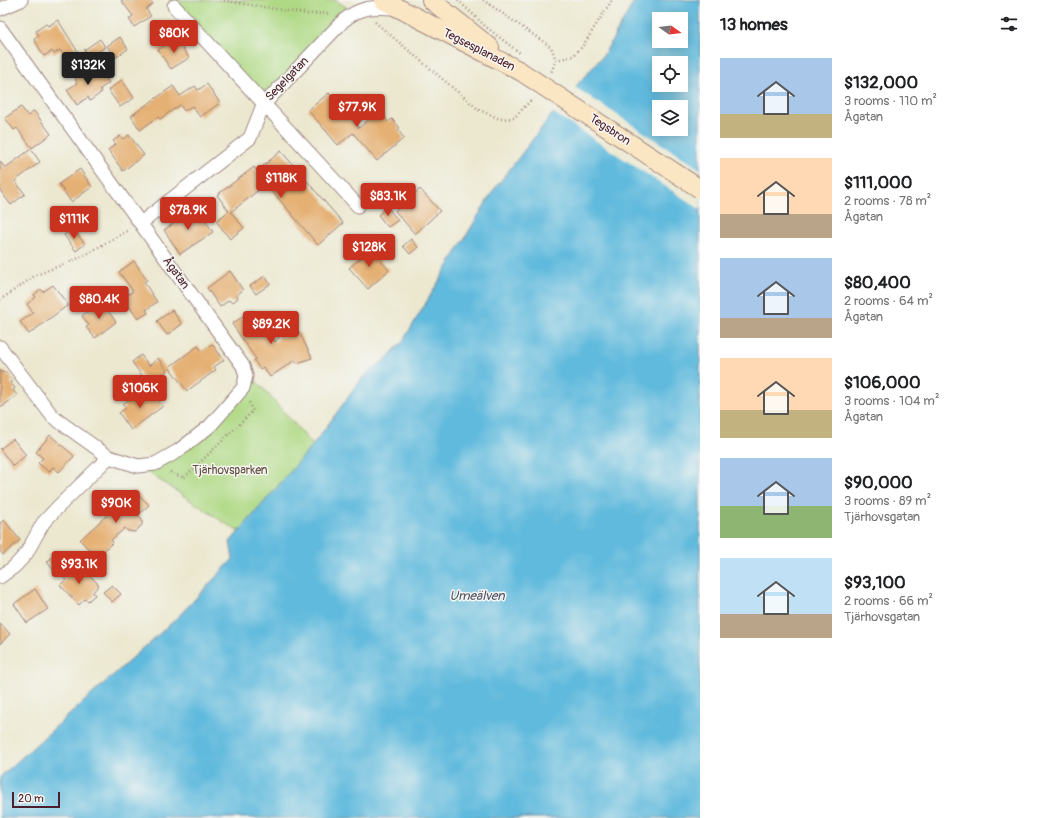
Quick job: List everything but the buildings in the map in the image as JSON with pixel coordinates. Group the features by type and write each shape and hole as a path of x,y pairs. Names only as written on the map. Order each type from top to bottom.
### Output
{"main road":[{"name":"Tegsesplanaden","path":"431,0 520,71"},
{"name":"Tegsesplanaden","path":"389,4 520,71"},
{"name":"Tegsbron","path":"520,71 700,189"}],"street":[{"path":"0,9 22,0"},
{"name":"Segelgatan","path":"141,223 250,138 263,104 343,21 354,12 389,4"},
{"path":"174,6 358,206"},
{"name":"Ågatan","path":"0,28 243,366 246,376 243,388 210,426 178,451 155,464 138,466 110,457 53,417 0,347"},
{"path":"0,577 14,567 26,554 43,523 110,457"}],"path":[{"path":"220,0 307,14 354,12 370,18 479,110 500,119 514,118 534,96"},
{"path":"483,0 551,47 556,60 551,75"},
{"path":"556,60 573,56 582,47 612,0"},
{"path":"0,300 36,275 76,259 141,223"}],"green space":[{"path":"169,0 335,0 354,12 263,105"},
{"name":"Tjärhovsparken","path":"243,366 313,445 239,532 138,466 178,451 243,388"}],"water":[{"name":"Umeälven","path":"635,0 700,0 700,818 0,818 0,777 178,617 233,559 230,542 313,445 363,377 386,359 403,341 493,191 560,104 603,56"}],"pier":[{"path":"573,86 700,169 700,209 552,112"}]}
